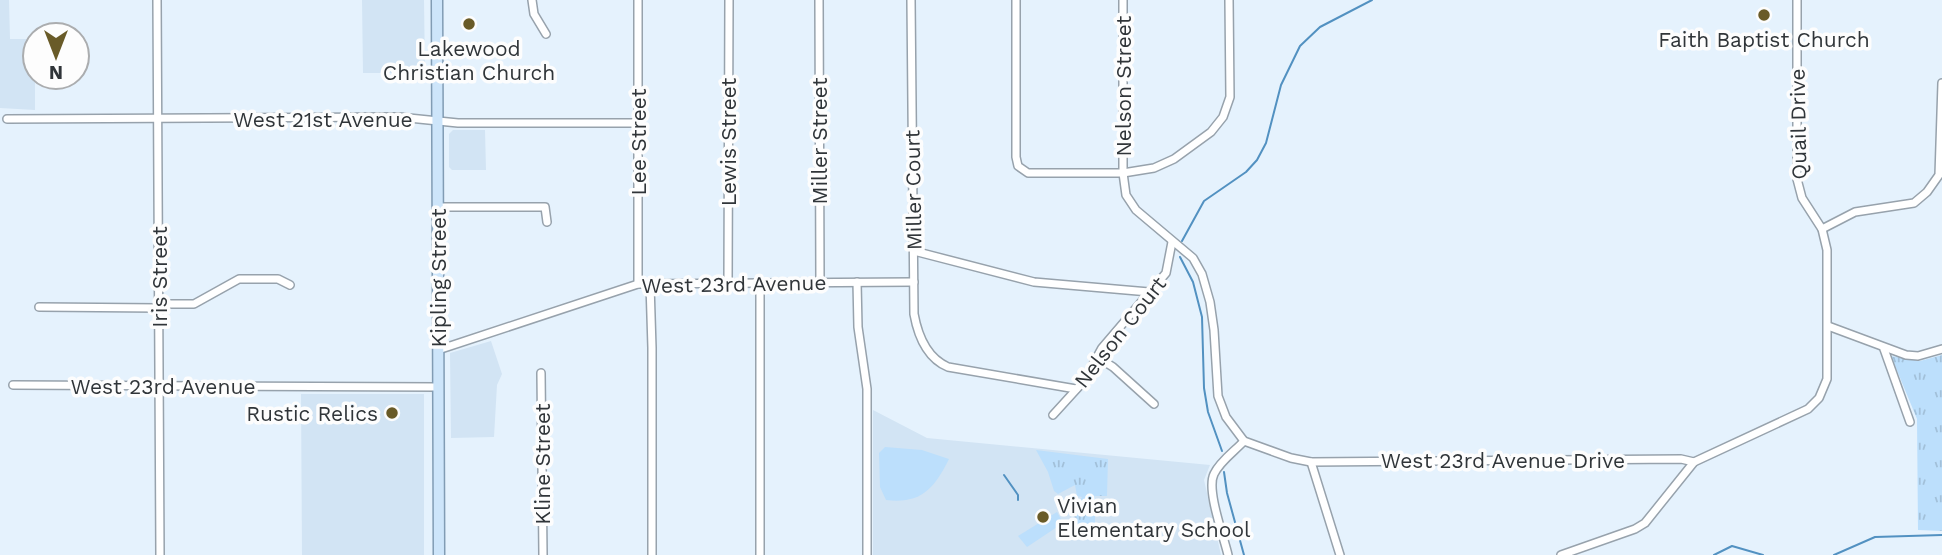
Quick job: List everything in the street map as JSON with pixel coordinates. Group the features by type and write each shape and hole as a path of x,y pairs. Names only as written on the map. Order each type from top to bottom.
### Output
{"main road":[{"name":"Kipling Street","path":"437,0 439,555"}],"street":[{"name":"Iris Street","path":"157,0 160,555"},
{"path":"532,0 534,14 547,34"},
{"name":"Lee Street","path":"638,0 638,284"},
{"name":"Lewis Street","path":"728,284 729,0"},
{"name":"Miller Street","path":"819,0 820,282"},
{"name":"Miller Court","path":"911,0 914,314 919,335 931,356 948,368 1076,389"},
{"path":"1016,0 1018,166 1028,173 1123,173 1154,168 1174,159 1211,132 1223,117 1230,97 1229,0"},
{"name":"Nelson Street","path":"1123,0 1123,173 1126,195 1136,210 1194,258 1202,274 1214,330 1218,396 1226,417 1244,441"},
{"name":"Quail Drive","path":"1694,462 1808,409 1819,398 1827,379 1827,250 1822,229 1802,198 1797,179 1797,0"},
{"path":"1822,229 1854,212 1914,203 1927,192 1938,175 1942,83"},
{"name":"West 21st Avenue","path":"7,119 399,117 437,121 638,122"},
{"path":"438,207 545,207 547,222"},
{"name":"Nelson Court","path":"1053,415 1084,381 1102,348 1167,273 1172,242"},
{"path":"914,251 1034,282 1149,292"},
{"path":"39,307 194,304 239,279 278,279 290,285"},
{"path":"857,282 858,327 867,389 867,555"},
{"name":"West 23rd Avenue","path":"438,349 638,284 914,282"},
{"path":"760,283 760,555"},
{"path":"650,284 652,555"},
{"path":"1828,326 1906,355 1919,356 1942,349"},
{"path":"1884,349 1910,422"},
{"path":"1097,357 1113,367 1154,404"},
{"name":"Kline Street","path":"541,373 543,555"},
{"name":"West 23rd Avenue","path":"13,385 438,387"},
{"path":"1228,555 1213,495 1212,480 1220,466 1244,441"},
{"name":"West 23rd Avenue Drive","path":"1244,441 1291,458 1311,462 1681,459 1694,462"},
{"path":"1311,462 1340,555"},
{"path":"1561,555 1635,529 1644,523 1694,462"}],"shaded area":[{"path":"0,0 9,0 10,39 21,39 21,91 35,91 35,110 0,108"},
{"path":"362,0 424,0 425,73 363,73"},
{"path":"453,130 485,130 486,170 452,170 449,167 449,134"},
{"path":"491,341 502,374 497,385 494,437 451,438 450,353"},
{"path":"301,394 424,394 424,555 302,555"},
{"name":"Vivian Elementary School","path":"873,410 927,438 1210,465 1204,480 1221,555 873,555"}],"green space":[{"path":"1942,355 1942,531 1918,530 1917,419 1891,356 1920,361"},
{"path":"885,447 922,450 949,459 938,479 925,492 908,500 886,500 880,487 879,453"},
{"path":"1036,450 1108,459 1107,496 1095,496 1095,529 1084,533 1073,519 1075,508 1082,497 1077,496 1075,485 1058,494 1054,491 1048,472"},
{"path":"1057,512 1063,523 1027,547 1018,536"}],"waterway":[{"path":"1182,241 1204,201 1246,172 1257,160 1266,143 1281,85 1300,46 1320,27 1372,0"},
{"path":"1180,257 1193,282 1202,317 1204,388 1208,412 1222,451"},
{"path":"1224,472 1244,555"},
{"path":"1004,475 1018,495 1018,500"},
{"path":"1834,555 1875,537 1942,535"},
{"path":"1714,555 1732,546 1763,555"}],"place":[{"name":"Faith Baptist Church","path":"1764,15"},
{"name":"Lakewood Christian Church","path":"469,24"},
{"name":"Rustic Relics","path":"392,413"},
{"name":"Vivian Elementary School","path":"1043,517"}]}
